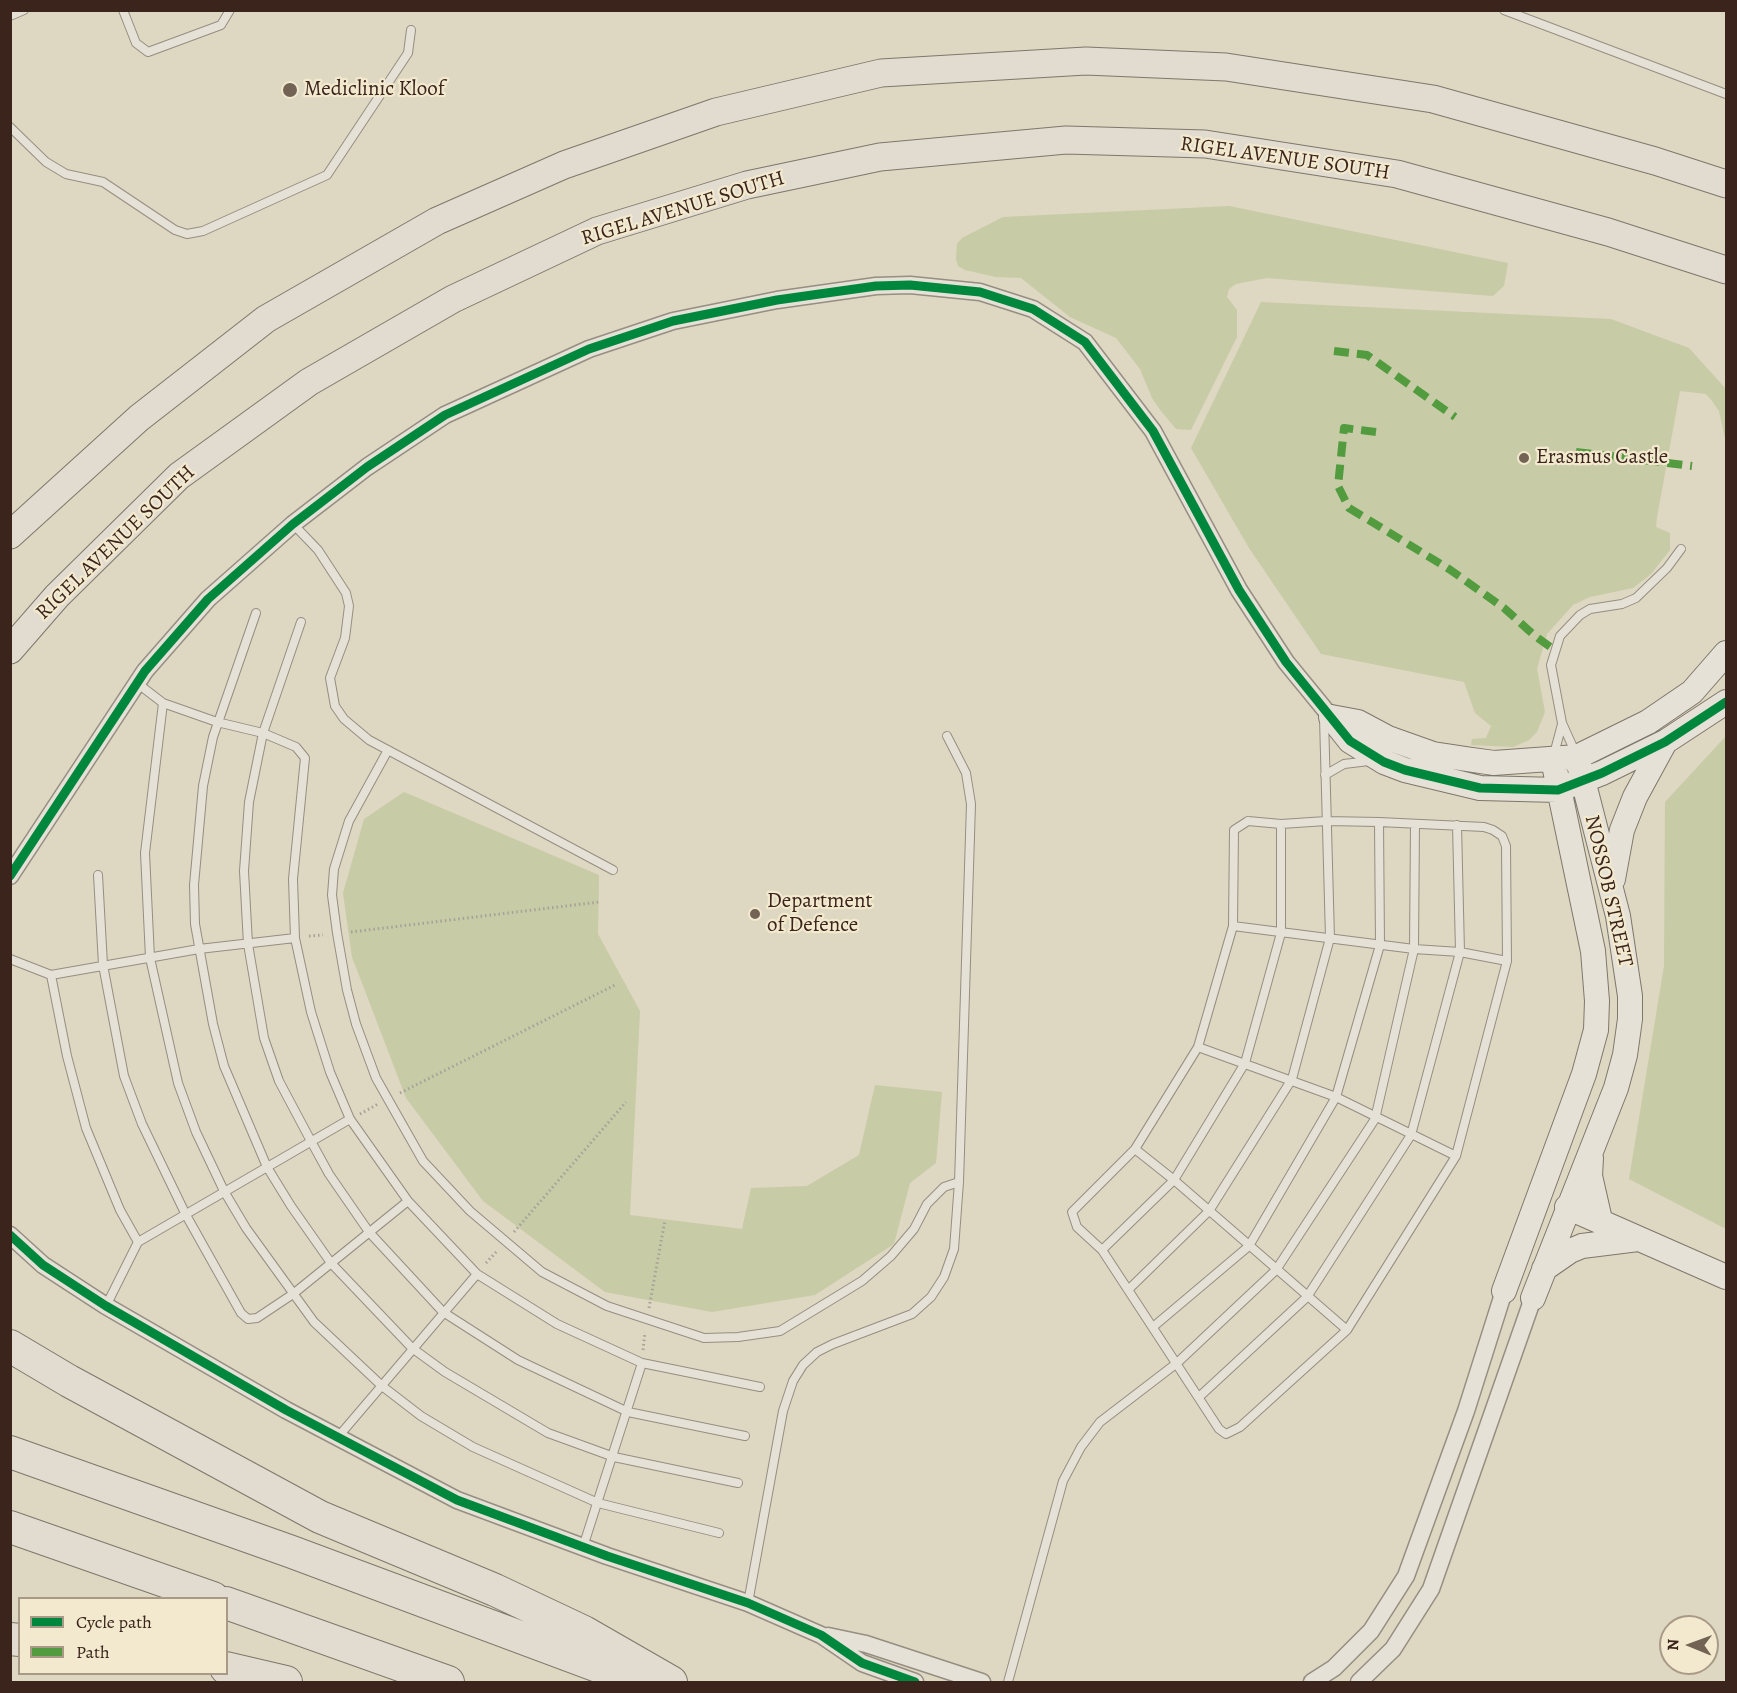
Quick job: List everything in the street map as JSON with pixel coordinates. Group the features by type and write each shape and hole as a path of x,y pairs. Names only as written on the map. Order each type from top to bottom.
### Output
{"highway":[{"path":"10,1346 69,1381 320,1517 495,1590 584,1632 671,1683"},
{"path":"10,1452 292,1552 643,1683"},
{"path":"10,1527 207,1597"},
{"path":"228,1604 448,1683"},
{"path":"228,1668 286,1683"}],"main road":[{"path":"10,535 139,418 266,319 437,221 564,165 716,112 881,73 1086,61 1226,67 1433,99 1655,161 1726,184"},
{"name":"RIGEL AVENUE SOUTH","path":"10,650 57,596 179,476 309,382 453,300 597,231 747,185 880,157 1066,140 1205,144 1397,174 1608,232 1726,270"}],"street":[{"path":"10,876 137,683 208,599 293,524 367,467 445,415 589,349 673,321 847,290 910,285 980,292 1033,309 1085,342 1153,431 1239,590 1286,662 1350,741 1394,766 1480,788 1558,790 1580,769 1692,692 1726,653"},
{"path":"1328,714 1358,722 1388,738 1433,754 1494,763 1553,760 1580,769 1665,742 1726,702"},
{"path":"1611,890 1622,830 1635,797 1665,742"},
{"name":"NOSSOB STREET","path":"1553,760 1589,930 1597,1001 1596,1030 1573,1103"},
{"name":"NOSSOB STREET","path":"1533,1298 1621,1073 1630,1019 1627,975 1611,890 1580,769"},
{"path":"1567,1207 1562,1196 1563,1176 1573,1103"},
{"path":"1312,1683 1334,1668 1371,1631 1406,1576 1466,1411 1504,1291 1573,1103"},
{"path":"1592,1147 1590,1176 1600,1220"},
{"path":"1504,1291 1552,1216 1560,1208 1567,1207 1726,1277"},
{"path":"10,1235 43,1265 106,1306 338,1437 457,1500 583,1547 748,1603 821,1635 862,1663 915,1683"},
{"path":"1545,1269 1570,1251 1582,1246 1640,1239"},
{"path":"1359,1683 1393,1649 1431,1589 1533,1298"},
{"path":"821,1635 866,1644 982,1683"}],"lane":[{"path":"10,15 24,10"},
{"path":"123,10 136,43 148,52 221,25 230,10"},
{"path":"1504,10 1726,94"},
{"path":"10,127 46,162 66,174 103,182 175,230 187,234 203,231 327,175 408,53 411,30"},
{"path":"293,524 318,550 346,593 349,606 347,629 330,678 335,706 356,732 613,870"},
{"path":"1580,769 1562,723 1551,665 1560,636 1580,615 1590,609 1600,605 1622,604 1636,598 1667,568 1681,549"},
{"path":"256,613 217,722 203,786 196,841 194,885 199,949 213,1024 224,1066 267,1167 331,1263 412,1348 445,1372 548,1433 614,1457 738,1483"},
{"path":"301,622 263,733 249,802 244,871 248,944 264,1038 279,1081 312,1143 329,1174 369,1232 443,1312 518,1360 628,1412 745,1436"},
{"path":"137,683 163,703 217,722 263,733 296,747 305,758 293,879 295,938 311,1012 330,1072 350,1119 408,1201 477,1274 557,1324 642,1364 760,1387"},
{"path":"163,703 145,853 150,958 178,1083 196,1132 224,1191 246,1228 314,1322 382,1386 421,1416 473,1448 598,1503 719,1533"},
{"path":"1128,1290 1209,1211 1293,1079 1330,938 1325,775 1328,714"},
{"path":"1553,760 1562,723"},
{"path":"748,1603 783,1411 793,1381 803,1365 817,1353 834,1344 912,1314 931,1297 944,1278 954,1249 959,1182 971,804 966,773 947,736"},
{"path":"388,750 349,821 334,869 332,895 337,933 347,990 356,1024 376,1078 423,1161 470,1211 542,1272 607,1306 646,1321 704,1338 738,1337 780,1331 862,1281 891,1256 914,1228 927,1204 944,1187 959,1182"},
{"path":"1325,775 1344,764 1362,761 1394,766"},
{"path":"1248,821 1281,824 1326,821 1457,825 1493,830 1502,836 1506,846 1507,961 1456,1156 1347,1330 1231,1433 1226,1434 1219,1429 1102,1250 1077,1227 1072,1212 1135,1149 1198,1047 1233,926 1234,830 1248,821"},
{"path":"1153,1327 1249,1246 1336,1097 1380,945 1379,822"},
{"path":"1102,1250 1174,1180 1245,1063 1281,933 1281,824"},
{"path":"1008,1683 1063,1481 1080,1447 1100,1422 1177,1363 1276,1270 1375,1119 1414,949 1415,824"},
{"path":"1199,1397 1307,1297 1412,1135 1460,952 1457,825"},
{"path":"98,875 103,964 124,1076 141,1124 186,1215 244,1317 256,1318 293,1294 408,1201"},
{"path":"1233,926 1414,949 1460,952 1507,961"},
{"path":"10,959 51,975 103,964 199,949 295,938"},
{"path":"51,975 67,1056 86,1128 120,1210 138,1242"},
{"path":"1198,1047 1293,1079 1336,1097 1375,1119 1456,1156"},
{"path":"106,1306 138,1242 350,1119"},
{"path":"1135,1149 1347,1330"},
{"path":"338,1437 477,1274"},
{"path":"583,1547 614,1457 642,1364"}],"path":[{"path":"295,938 599,902"},
{"path":"350,1119 617,984"},
{"path":"477,1274 626,1102"},
{"path":"642,1364 646,1321 665,1220"}],"green space":[{"path":"1229,206 1508,263 1504,286 1493,296 1267,278 1236,284 1229,289 1227,297 1237,310 1237,337 1191,430 1176,429 1161,411 1152,398 1140,369 1116,338 1070,317 1021,278 996,277 965,270 958,266 956,259 957,244 962,238 1003,217"},
{"path":"1261,302 1611,319 1689,348 1726,389 1726,443 1719,411 1706,394 1680,391 1656,527 1670,533 1670,550 1651,574 1633,588 1590,597 1573,605 1547,634 1537,669 1545,712 1537,732 1529,740 1513,747 1471,745 1472,739 1486,738 1491,726 1475,713 1464,682 1321,654 1249,548 1191,448"},
{"path":"1726,736 1726,1229 1629,1179 1664,966 1665,802"},
{"path":"404,792 599,875 598,934 640,1011 630,1215 742,1229 751,1188 807,1186 859,1155 875,1085 942,1092 936,1163 910,1183 894,1244 815,1295 712,1312 605,1292 483,1201 406,1098 352,957 343,893 364,819"}],"marked path":[{"path":"1334,351 1367,355 1455,417"},
{"path":"1376,432 1344,428 1338,486 1349,508 1449,569 1504,608 1553,649"},
{"path":"1576,452 1692,466"}],"cycle path":[{"path":"10,876 145,671 208,599 293,524 367,467 445,415 589,349 673,321 777,300 876,286 910,285 980,292 1033,309 1085,342 1153,431 1239,590 1286,662 1350,741 1384,762 1405,770 1480,788 1558,790 1602,773 1665,742 1726,702"},
{"path":"10,1235 43,1265 106,1306 286,1410 457,1500 607,1556 748,1603 821,1635 862,1663 915,1682"}],"place":[{"name":"Mediclinic Kloof","path":"290,90"},
{"name":"Erasmus Castle","path":"1524,458"},
{"name":"Department of Defence","path":"755,914"}]}
